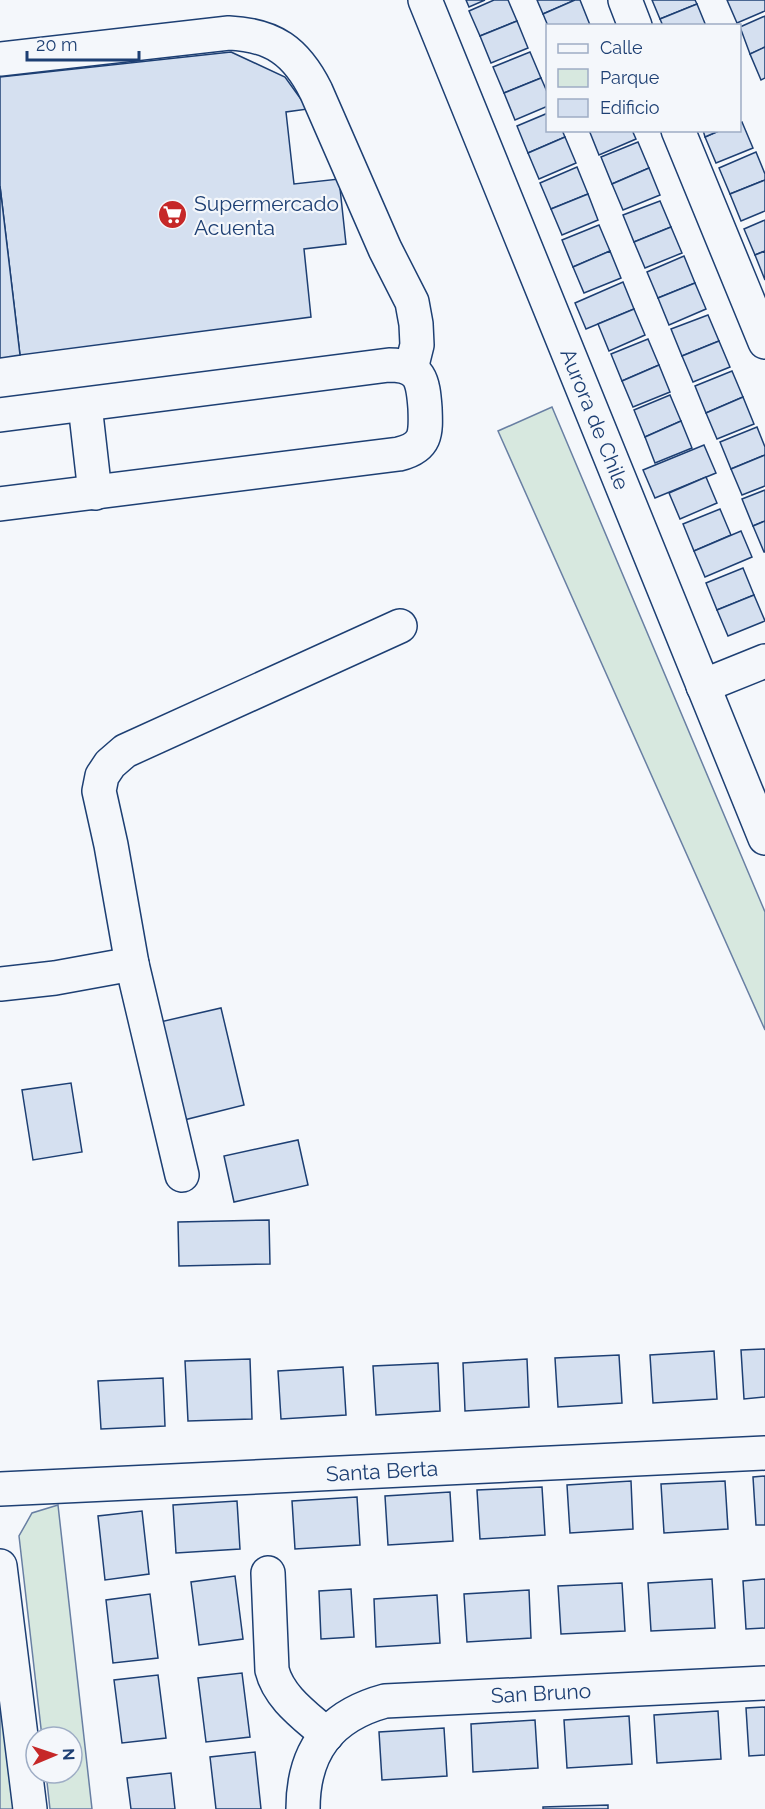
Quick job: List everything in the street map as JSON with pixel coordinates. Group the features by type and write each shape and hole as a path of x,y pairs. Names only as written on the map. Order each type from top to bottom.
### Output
{"street":[{"name":"Aurora de Chile","path":"425,0 765,838"},
{"path":"625,0 634,24"},
{"path":"0,58 228,33 264,38 281,46 307,74 412,302 417,345 411,369"},
{"path":"679,132 765,342"},
{"path":"0,415 389,364 401,365 411,369 419,376 423,386 426,430 417,447 399,454 0,504"},
{"path":"85,405 95,493"},
{"path":"182,1175 132,964 99,791 102,776 110,764 125,751 400,626"},
{"path":"703,686 765,661"},
{"path":"0,984 55,978 132,964"},
{"name":"Santa Berta","path":"0,1489 765,1453"},
{"path":"0,1566 30,1809"},
{"path":"268,1574 272,1670 275,1682 280,1691 327,1735"},
{"name":"San Bruno","path":"303,1809 305,1777 317,1748 337,1725 360,1709 385,1701 765,1683"}],"green space":[{"path":"552,407 765,912 765,1030 498,431"},
{"path":"58,1505 83,1725 41,1725 19,1536 32,1513"},
{"path":"0,1684 15,1809 0,1809"},
{"path":"84,1737 92,1809 50,1809 47,1785 84,1785"}],"building":[{"path":"466,0 485,0 469,7"},
{"path":"494,0 508,0 517,21 480,36 469,11"},
{"path":"537,0 575,0 543,14"},
{"path":"580,0 590,24 547,24 543,14"},
{"path":"652,0 695,0 697,4 660,19"},
{"path":"727,0 765,0 765,11 737,23"},
{"path":"697,4 705,24 662,24 660,19"},
{"path":"765,16 765,47 750,54 741,27"},
{"path":"517,21 528,48 491,63 480,36"},
{"path":"765,47 765,78 761,80 750,54"},
{"name":"Supermercado Acuenta","path":"231,52 285,77 308,109 286,112 294,184 339,179 346,244 304,249 311,317 20,355 0,186 0,77"},
{"path":"530,52 541,78 504,93 493,67"},
{"path":"541,78 546,89 546,107 515,120 504,93"},
{"path":"546,114 546,132 563,132 565,137 528,153 517,126"},
{"path":"741,122 753,148 716,163 705,137 716,132 741,132"},
{"path":"590,132 633,132 636,139 599,155"},
{"path":"704,132 716,132 705,137"},
{"path":"565,137 576,163 539,179 528,153"},
{"path":"638,142 649,168 612,184 601,157"},
{"path":"756,152 765,174 765,180 730,194 719,168"},
{"path":"577,167 588,194 551,209 540,183"},
{"path":"649,168 660,195 623,210 612,184"},
{"path":"765,180 765,211 741,221 730,194"},
{"path":"0,186 20,355 0,358"},
{"path":"588,194 598,220 562,235 551,209"},
{"path":"660,201 671,227 634,242 623,215"},
{"path":"765,220 765,251 755,255 744,229"},
{"path":"599,225 610,251 573,267 562,240"},
{"path":"671,227 682,253 645,268 634,242"},
{"path":"610,251 621,278 584,293 573,267"},
{"path":"765,251 765,280 755,255"},
{"path":"684,256 695,283 658,298 647,272"},
{"path":"623,282 634,309 586,329 575,303"},
{"path":"695,283 706,309 669,325 658,298"},
{"path":"634,309 645,335 609,351 598,324"},
{"path":"708,315 719,341 682,356 671,329"},
{"path":"648,339 659,365 622,381 611,354"},
{"path":"719,341 730,367 693,382 682,356"},
{"path":"659,365 670,392 633,407 622,381"},
{"path":"732,371 743,397 706,413 695,386"},
{"path":"670,395 681,421 645,437 634,410"},
{"path":"743,397 754,424 717,439 706,413"},
{"path":"681,421 692,448 655,463 645,437"},
{"path":"757,427 765,447 765,455 731,469 720,442"},
{"path":"704,445 716,473 655,498 643,470"},
{"path":"765,455 765,486 742,495 731,469"},
{"path":"706,477 717,503 680,519 669,493"},
{"path":"765,490 765,521 753,526 742,499"},
{"path":"720,509 731,535 694,551 683,524"},
{"path":"765,521 765,552 764,552 753,526"},
{"path":"741,531 752,557 705,577 694,551"},
{"path":"743,568 754,595 717,610 706,583"},
{"path":"754,595 765,621 728,636 717,610"},
{"path":"221,1008 244,1105 184,1120 160,1022"},
{"path":"71,1083 82,1152 33,1160 22,1090"},
{"path":"298,1140 308,1185 234,1202 224,1156"},
{"path":"269,1220 270,1264 179,1266 178,1222"},
{"path":"765,1349 765,1397 744,1399 741,1350"},
{"path":"714,1351 717,1399 653,1403 650,1355"},
{"path":"619,1355 622,1403 558,1407 555,1358"},
{"path":"250,1359 252,1419 188,1421 185,1361"},
{"path":"527,1359 529,1407 465,1411 463,1363"},
{"path":"438,1363 440,1411 376,1415 373,1366"},
{"path":"343,1367 346,1415 281,1419 278,1371"},
{"path":"163,1378 165,1426 101,1429 98,1381"},
{"path":"765,1476 765,1525 756,1525 753,1477"},
{"path":"631,1481 633,1529 570,1533 567,1485"},
{"path":"725,1481 728,1529 664,1533 661,1484"},
{"path":"542,1487 545,1535 480,1539 477,1490"},
{"path":"450,1492 453,1541 388,1545 385,1496"},
{"path":"357,1497 360,1545 295,1549 292,1501"},
{"path":"237,1501 240,1549 176,1553 173,1505"},
{"path":"142,1511 149,1574 105,1580 98,1516"},
{"path":"235,1576 243,1639 199,1645 191,1582"},
{"path":"712,1579 715,1628 651,1631 648,1583"},
{"path":"765,1579 765,1628 746,1629 743,1581"},
{"path":"622,1583 625,1631 561,1634 558,1586"},
{"path":"351,1589 354,1637 321,1639 319,1591"},
{"path":"529,1590 531,1638 467,1642 464,1594"},
{"path":"150,1594 158,1658 113,1663 106,1600"},
{"path":"437,1595 440,1643 376,1647 374,1599"},
{"path":"242,1673 250,1737 206,1742 198,1678"},
{"path":"158,1675 166,1738 122,1743 114,1680"},
{"path":"765,1707 765,1755 749,1756 746,1708"},
{"path":"718,1711 721,1759 657,1763 654,1715"},
{"path":"629,1716 632,1764 567,1768 564,1720"},
{"path":"535,1720 538,1768 473,1772 471,1724"},
{"path":"444,1728 447,1776 382,1780 379,1732"},
{"path":"255,1752 261,1809 216,1809 210,1757"},
{"path":"171,1773 175,1809 131,1809 127,1778"},
{"path":"608,1805 608,1809 543,1809 543,1807"}],"place":[{"name":"Supermercado Acuenta","path":"173,215"}]}
